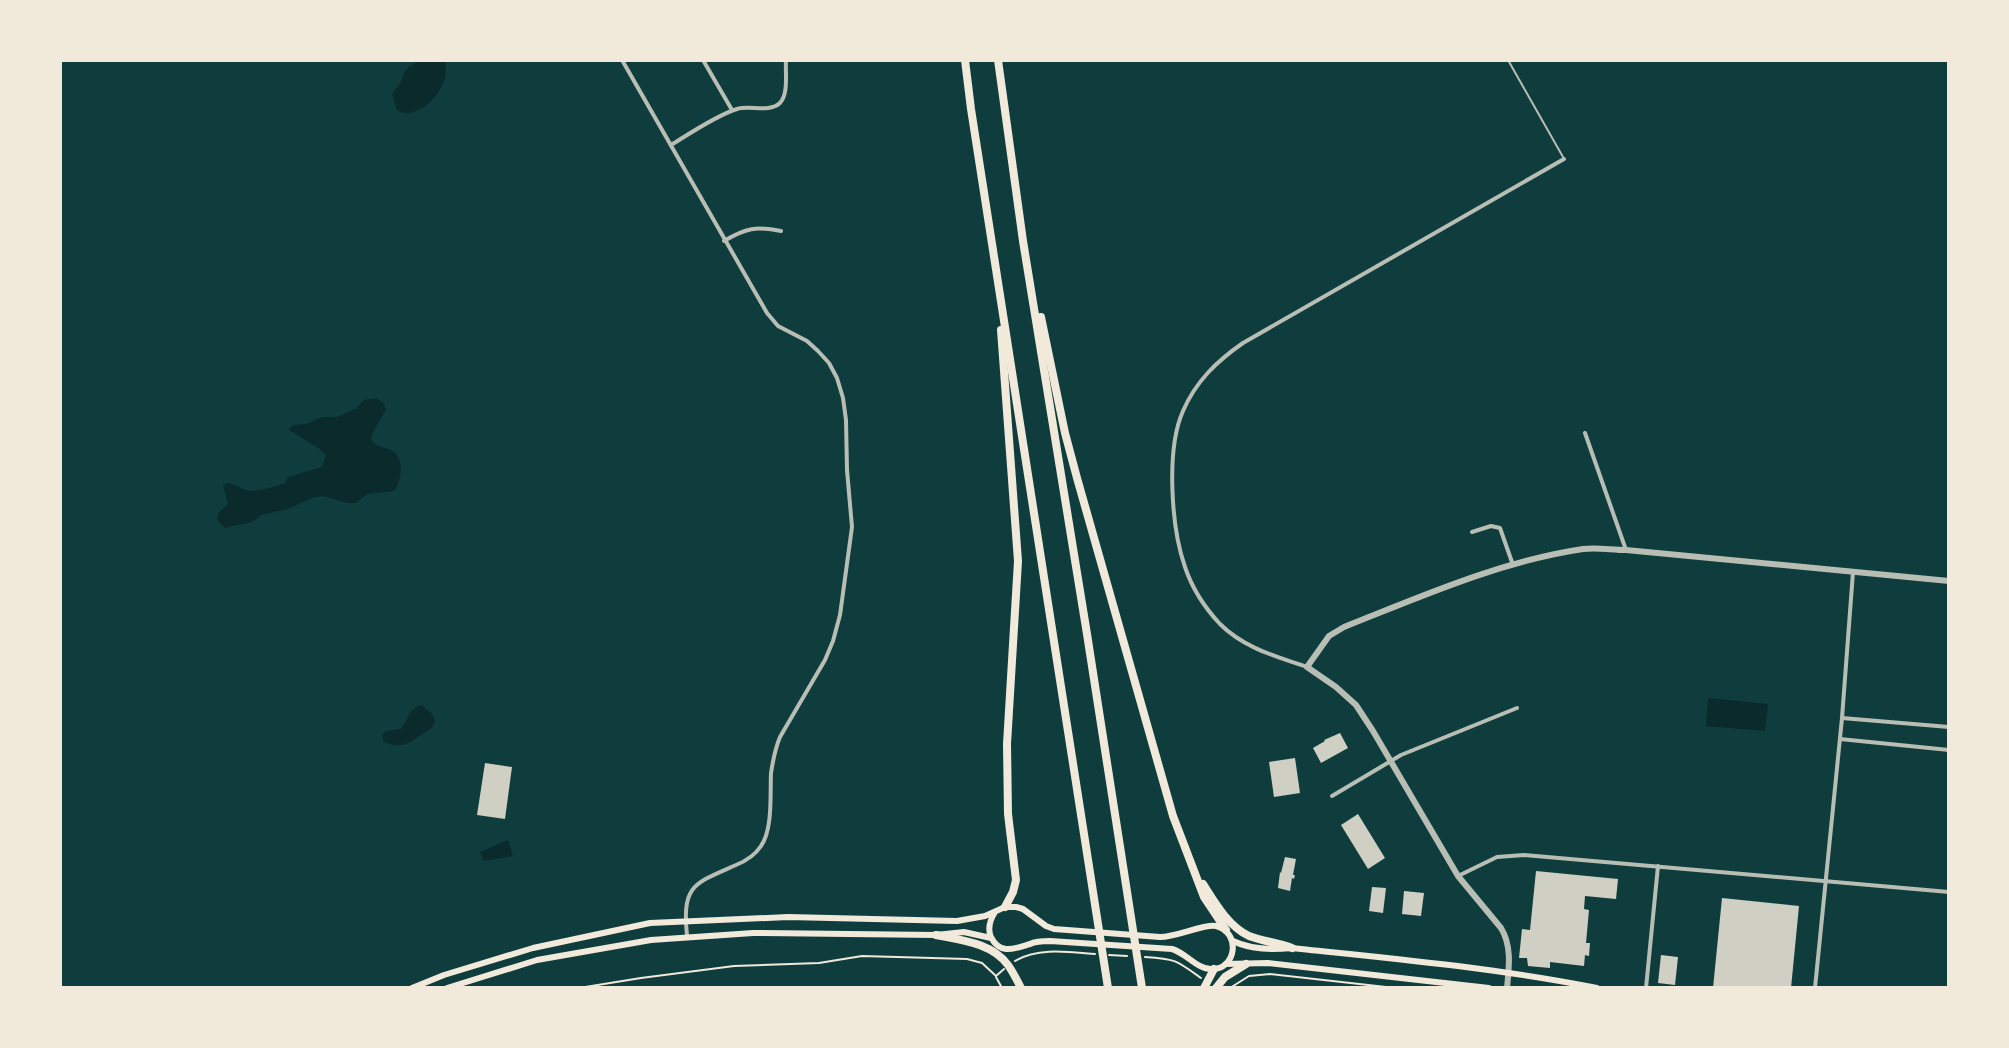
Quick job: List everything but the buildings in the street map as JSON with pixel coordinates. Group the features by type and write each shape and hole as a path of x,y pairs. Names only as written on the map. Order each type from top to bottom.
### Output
{"highway":[{"path":"965,60 1108,986"},
{"path":"998,60 1023,241 1142,984"},
{"path":"1023,241 1065,433 1173,816 1204,897 1226,930"},
{"path":"998,285 1018,561 1007,744 1008,814 1016,880 1005,907"},
{"path":"1192,869 1223,915 1240,931 1292,948"},
{"path":"936,935 998,951 1021,988"},
{"path":"1216,988 1225,977 1246,964"},
{"path":"1205,985 1214,969"}],"main road":[{"path":"412,988 496,958 561,940 650,923 757,917 957,921 976,918 1005,907 1023,909 1054,929 1172,937 1214,926 1226,930 1232,940 1233,952 1226,964"},
{"path":"995,912 990,923 991,938 998,951 1050,941 1172,949 1200,966 1214,969 1226,964 1268,963 1489,988"},
{"path":"447,988 537,960 619,944 781,933 936,935 964,932 991,938"},
{"path":"1232,940 1250,947 1292,948 1509,973 1597,988"}],"street":[{"path":"622,60 767,313 778,326 807,341 829,363 843,398 846,420 851,538 836,628 825,660 775,749 768,829 761,847 746,861 695,886 686,902 687,939"},
{"path":"703,60 732,110"},
{"path":"671,145 732,110 769,108 780,103 785,92 786,60"},
{"path":"1507,988 1506,937 1458,876 1356,705 1307,667 1251,648 1221,625 1207,608 1188,575 1179,547 1172,457 1177,427 1188,400 1206,373 1243,343 1564,159"},
{"path":"724,241 749,229 762,227 781,231"},
{"path":"1585,433 1626,550"},
{"path":"1472,532 1491,526 1500,528 1513,565"},
{"path":"1307,667 1329,636 1344,627 1513,565 1586,549 1626,550 1949,581"},
{"path":"1815,988 1853,572"},
{"path":"1332,796 1391,761 1517,708"},
{"path":"1842,718 1949,727"},
{"path":"1840,739 1949,750"},
{"path":"1458,876 1484,862 1510,855 1949,892"},
{"path":"1646,988 1658,866"}],"lane":[{"path":"1508,60 1564,159"}],"path":[{"path":"996,976 1022,957 1039,953 1059,951 1130,956"},
{"path":"579,988 734,966 819,963 862,956 967,959 982,963 996,976 1002,988"},
{"path":"1145,957 1177,961 1205,985"},
{"path":"1230,988 1249,976 1270,974 1395,988"}],"water":[{"path":"420,60 446,60 445,76 432,101 419,110 404,113 397,110 392,94 404,72"},
{"path":"377,398 386,410 371,439 376,445 394,452 400,461 400,477 394,491 367,494 356,503 323,496 312,498 288,509 261,515 252,522 225,528 217,520 219,512 228,504 223,486 227,483 249,491 260,490 285,483 288,477 322,467 326,455 289,430 293,425 306,424 322,417 337,417 355,409 364,400"},
{"path":"1708,698 1768,704 1765,731 1706,726"},
{"path":"422,705 435,721 430,730 403,745 383,741 382,735 386,731 401,729 411,711"},
{"path":"508,840 513,856 483,861 480,852"}]}
